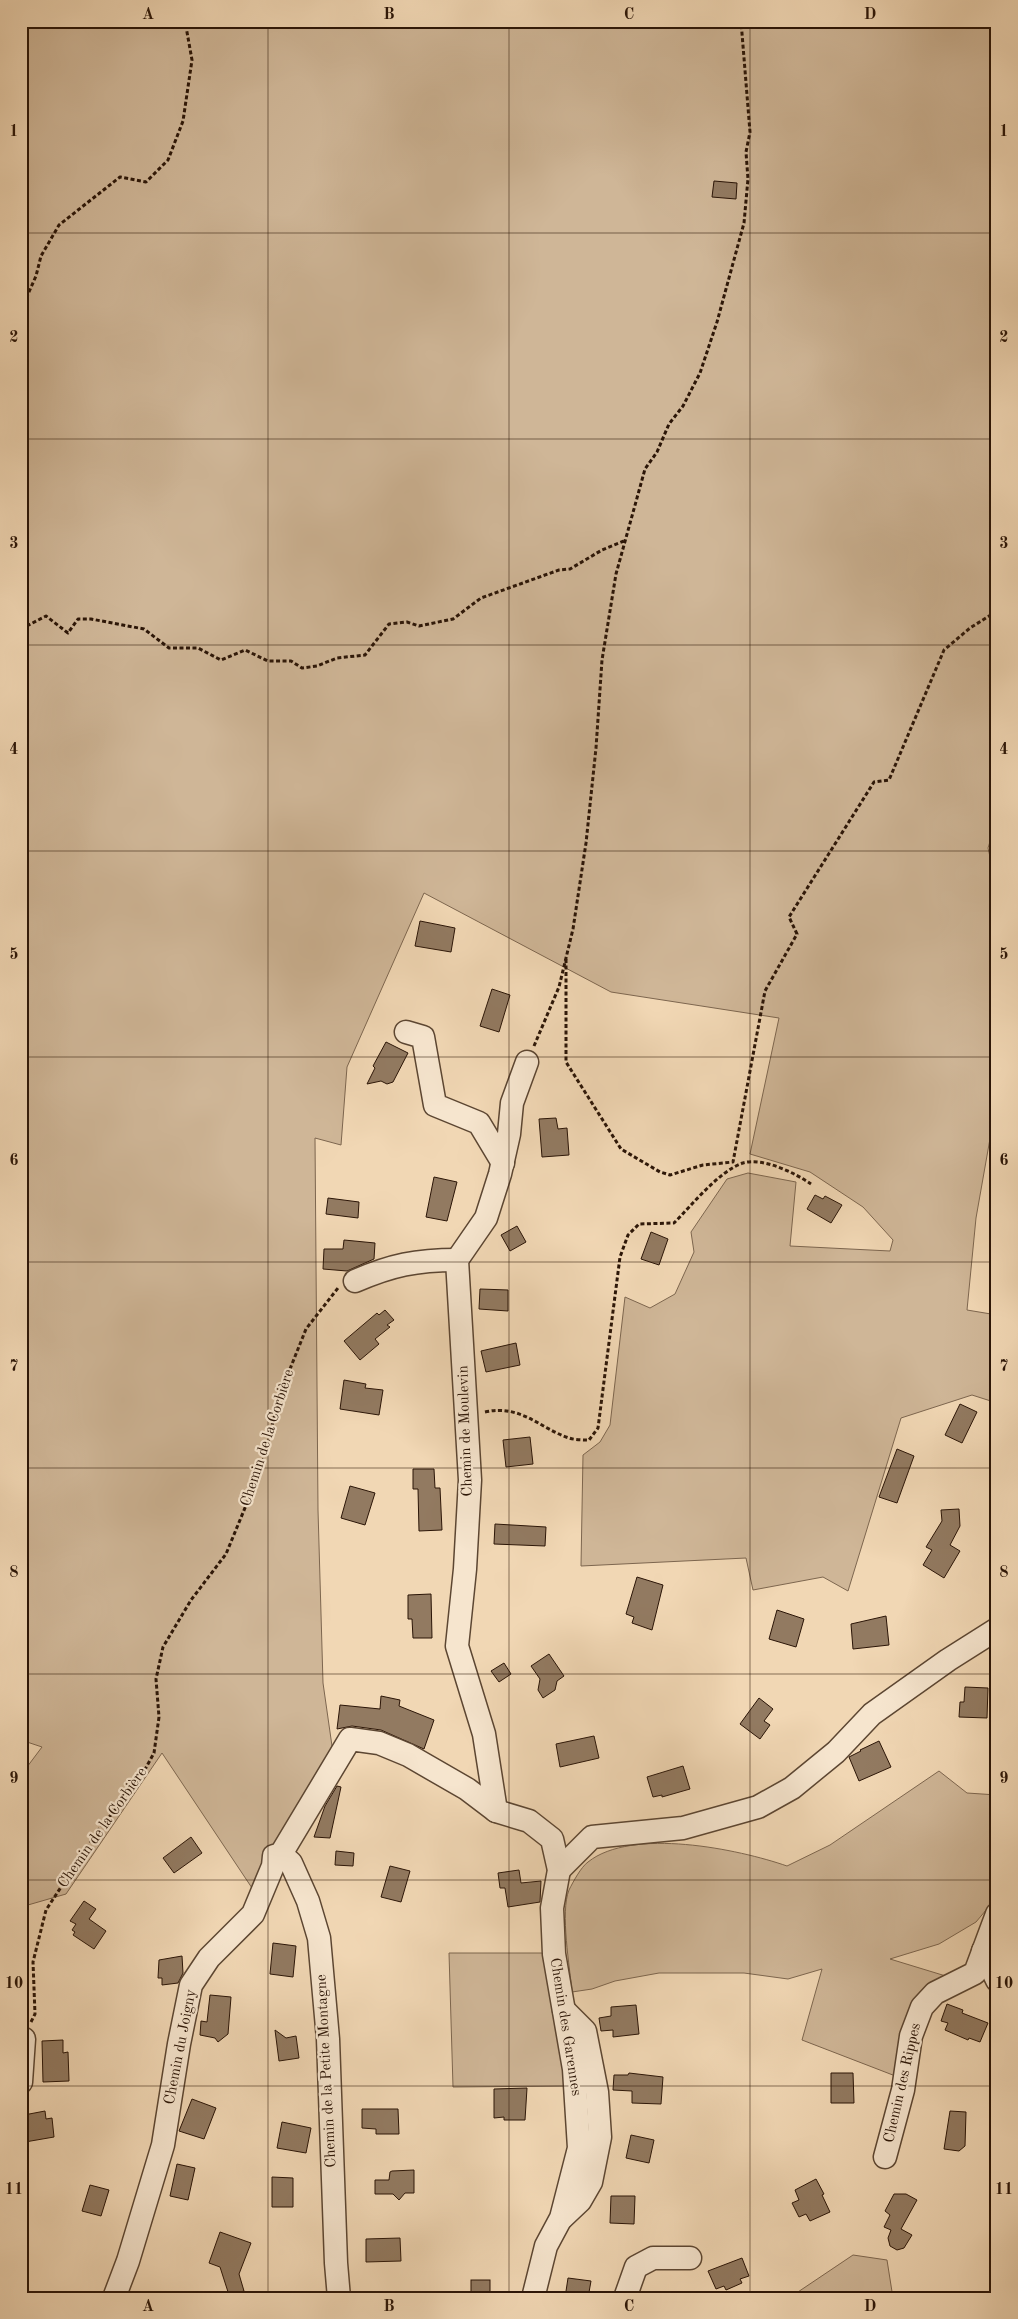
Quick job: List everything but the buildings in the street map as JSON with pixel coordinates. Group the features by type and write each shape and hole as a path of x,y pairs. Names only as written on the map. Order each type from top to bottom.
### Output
{"street":[{"path":"406,1032 423,1037 435,1105 479,1123 503,1163"},
{"path":"355,1281 381,1270 424,1260 456,1260 486,1218 503,1163 509,1134 512,1103 527,1062"},
{"name":"Chemin de Moulevin","path":"456,1260 470,1480 465,1569 457,1646 484,1734 496,1811"},
{"path":"559,1870 592,1837 683,1828 758,1807 792,1788 829,1758 872,1714 948,1660 997,1629"},
{"name":"Chemin du Joigny","path":"114,2298 128,2262 163,2145 179,2044 191,1985 210,1958 253,1914 272,1866 274,1856 281,1854 350,1739 379,1743 408,1755 467,1789 496,1811 529,1821 552,1839 559,1870"},
{"name":"Chemin de la Petite Montagne","path":"281,1854 291,1863 308,1901 319,1938 328,2039 336,2263 339,2298"},
{"name":"Chemin des Garennes","path":"533,2298 546,2246 561,2218 579,2148 574,2069 554,1954 552,1908 559,1870"},
{"name":"Chemin des Rippes","path":"885,2157 903,2090 911,2036 922,2007 935,1994 975,1973 997,1914"},
{"path":"983,1951 997,1980"},
{"path":"21,2082 24,2039"},
{"path":"625,2298 636,2267 654,2258 690,2258"}],"path":[{"path":"21,310 36,276 41,256 59,224 120,177 146,182 168,160 183,121 192,60 185,21"},
{"path":"527,1062 559,987 566,950 573,929 586,843 602,660 616,574 645,469 657,452 669,424 683,406 700,373 717,322 744,223 747,187 746,152 750,132 741,21"},
{"path":"21,629 46,616 68,634 78,619 91,619 144,629 169,648 198,648 221,660 245,650 268,661 291,661 302,668 317,666 337,658 365,655 389,624 408,622 419,626 453,619 481,598 559,570 570,569 602,550 625,540"},
{"path":"566,950 566,1062 621,1150 660,1172 670,1175 703,1165 733,1162 765,991 797,934 789,917 874,782 889,780 944,650 970,628 997,611"},
{"path":"466,1416 496,1410 519,1412 570,1439 589,1440 598,1428 620,1257 628,1235 639,1224 674,1223 724,1175 744,1163 767,1164 796,1173 811,1184"},
{"name":"Chemin de la Corbière","path":"24,2039 35,2014 33,1962 46,1910 99,1829 137,1784 154,1752 159,1717 156,1679 163,1647 191,1600 226,1554 261,1469 280,1394 306,1329 338,1288 355,1281"}],"shaded area":[{"path":"21,21 997,21 997,819 988,848 997,888 997,1099 976,1218 967,1310 997,1315 997,1403 972,1395 901,1418 848,1591 823,1577 753,1590 746,1558 581,1566 583,1455 600,1442 610,1425 625,1297 650,1308 675,1294 694,1252 691,1232 727,1179 748,1173 796,1182 790,1246 890,1251 893,1240 863,1207 810,1172 750,1154 779,1018 611,992 424,893 347,1067 341,1145 315,1138 318,1510 323,1683 333,1753 254,1891 162,1753 66,1894 21,1907 21,1775 42,1747 21,1740"},
{"path":"939,1771 967,1793 997,1795 997,1897 976,1922 939,1944 890,1959 949,1977 898,2077 802,2040 822,1969 788,1979 744,1973 659,1973 615,1981 592,1989 572,1992 565,1926 566,1900 575,1879 588,1862 607,1851 631,1845 657,1843 686,1844 714,1848 741,1853 787,1866 830,1845"},
{"path":"449,1953 549,1953 570,2086 453,2087"},
{"path":"853,2255 887,2260 893,2298 789,2298"}]}
